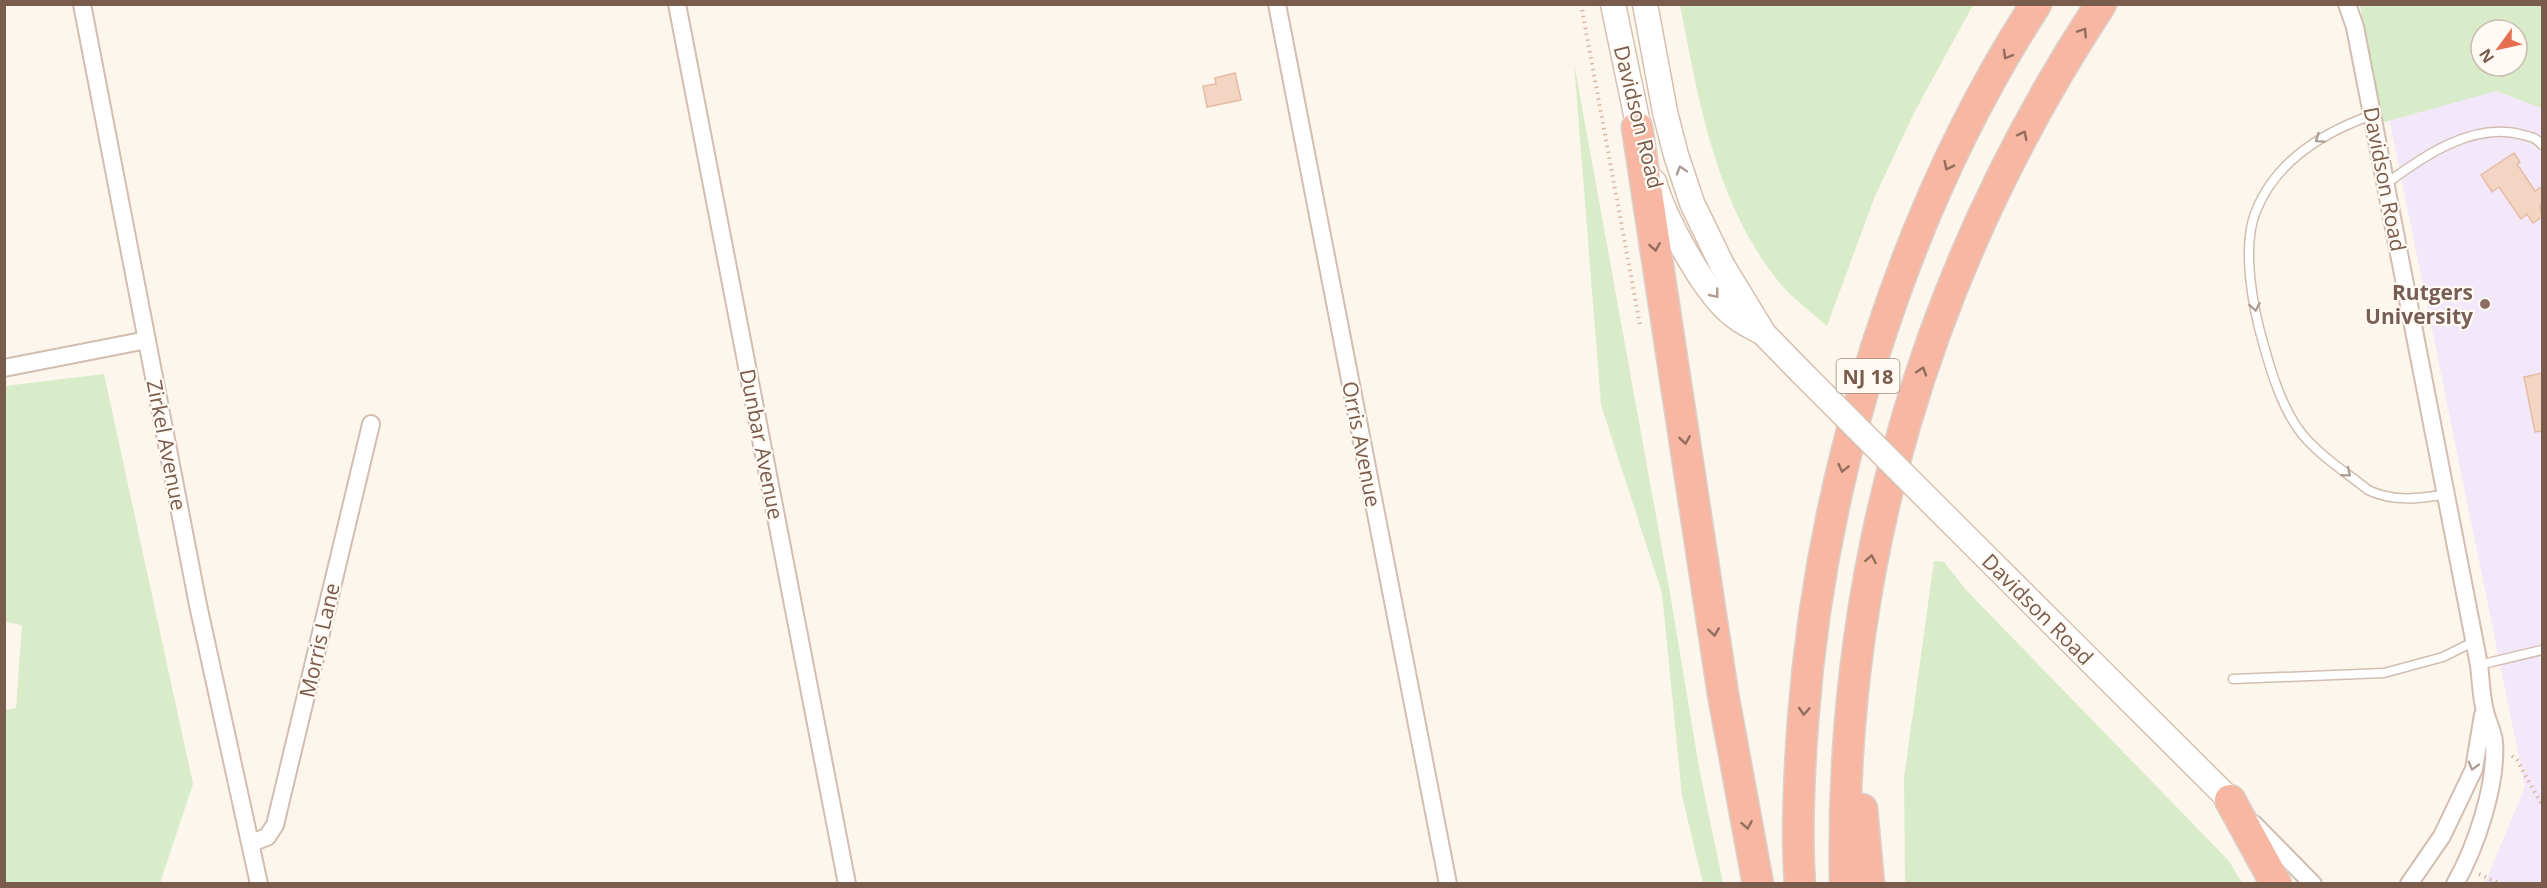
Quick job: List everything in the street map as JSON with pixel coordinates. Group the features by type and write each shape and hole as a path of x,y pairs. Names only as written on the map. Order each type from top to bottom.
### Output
{"highway":[{"name":"NJ 18","path":"1800,884 1799,773 1809,653 1831,518 1855,417 1898,284 1944,174 1974,113 2036,4"},
{"name":"NJ 18","path":"1845,884 1844,820 1849,715 1873,552 1896,454 1940,316 1982,215 2038,105 2101,4"},
{"path":"1637,127 1723,694 1758,884"},
{"path":"1862,617 1862,816 1869,884"},
{"path":"2230,800 2276,884"}],"main road":[{"name":"Davidson Road","path":"1613,4 1637,127 1665,214 1692,262 1731,314 1764,334"},
{"name":"Davidson Road","path":"1645,4 1665,112 1692,203 1722,265 1764,334 2230,800"}],"street":[{"name":"Zirkel Avenue","path":"82,4 198,605 259,884"},
{"name":"Dunbar Avenue","path":"677,4 847,884"},
{"name":"Orris Avenue","path":"1276,4 1448,884"},
{"name":"Davidson Road","path":"2347,4 2355,27 2475,641 2484,708 2494,741 2493,764 2485,808 2464,868 2455,884"},
{"path":"4,368 147,340"},
{"name":"Morris Lane","path":"251,843 267,837 275,825 371,424"},
{"name":"Davidson Road","path":"2409,884 2442,836 2474,769 2484,708"},
{"name":"Davidson Road","path":"2230,800 2313,884"}],"lane":[{"path":"2372,115 2342,126 2319,138 2298,155 2265,194 2255,212 2251,231 2250,256 2254,303 2269,366 2292,418 2312,444 2368,490 2379,495 2420,499 2446,494"},
{"path":"2386,184 2415,162 2463,137 2506,130 2538,139 2542,145"},
{"path":"2233,679 2384,673 2444,657 2475,641"},
{"path":"2479,664 2542,650"}],"path":[{"path":"2509,753 2517,760 2542,806"},
{"path":"2478,874 2501,884"}],"shaded area":[{"name":"Rutgers University","path":"2366,5 2542,5 2542,883 2485,883 2525,787"}],"green space":[{"path":"1680,5 1973,5 1914,113 1875,196 1827,326 1779,282 1757,251 1739,219 1713,150 1703,114"},
{"path":"2360,5 2542,5 2542,108 2496,91 2381,123"},
{"path":"1574,63 1670,593 1700,773 1723,883 1703,883 1682,796 1662,593 1601,405"},
{"path":"104,374 193,784 160,883 5,883 5,710 16,708 22,625 5,622 5,386"},
{"path":"1934,561 1944,562 1967,591 2229,861 2242,883 1905,883 1904,778"}],"building":[{"path":"1235,73 1241,100 1207,107 1203,86 1216,84 1215,78"},
{"path":"2514,153 2520,162 2517,164 2535,191 2541,187 2542,189 2540,206 2542,217 2533,223 2527,214 2521,219 2499,187 2492,192 2481,175"},
{"path":"2542,373 2542,431 2535,432 2524,377"}],"place":[{"name":"Rutgers University","path":"2485,304"}]}
